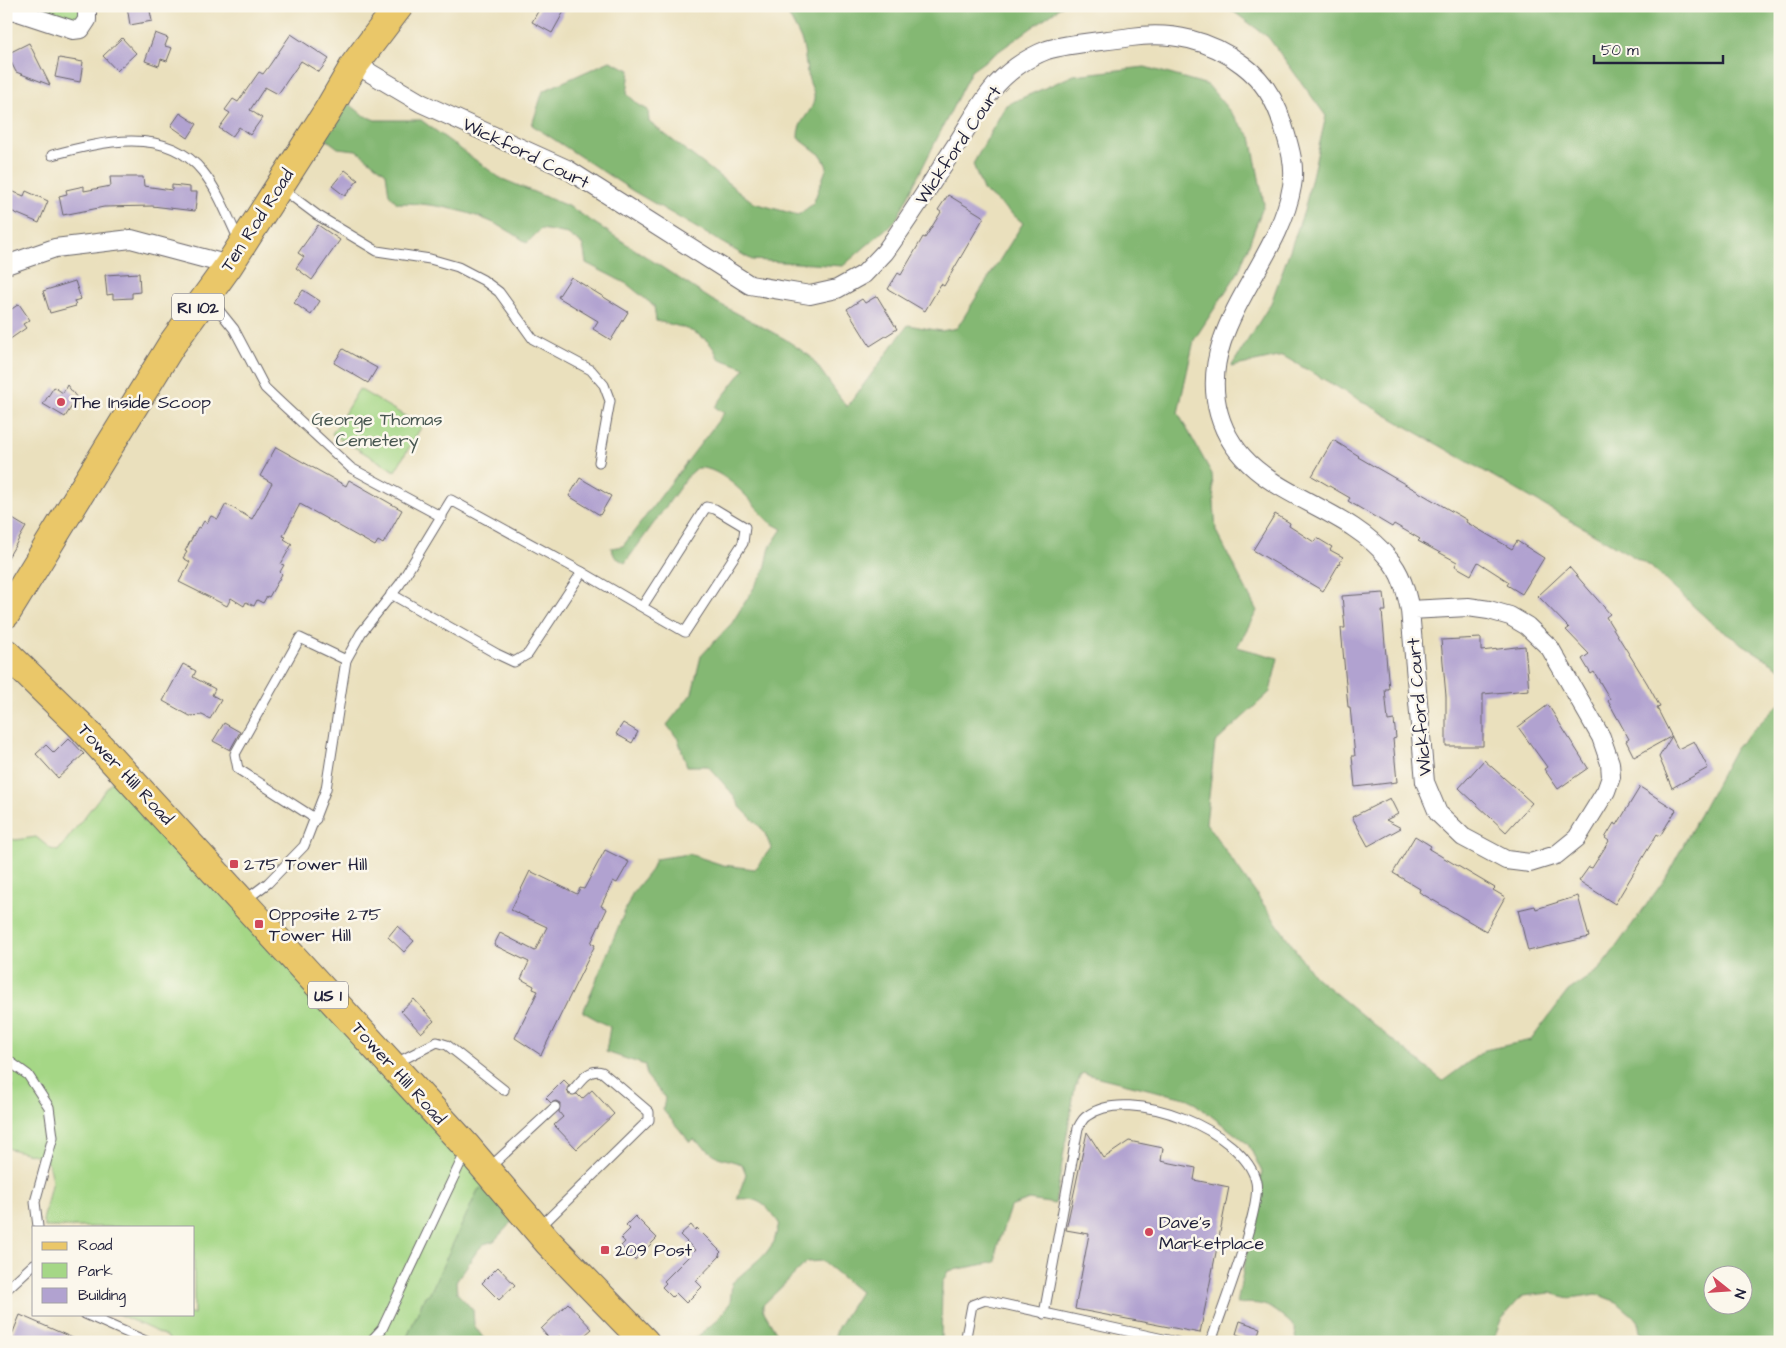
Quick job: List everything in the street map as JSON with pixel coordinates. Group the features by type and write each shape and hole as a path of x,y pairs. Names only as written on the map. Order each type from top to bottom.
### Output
{"main road":[{"name":"Ten Rod Road","path":"6,614 172,344 235,255 327,112 355,64 399,6"},
{"name":"Tower Hill Road","path":"6,653 82,727 244,901 467,1147 538,1229 645,1342"}],"street":[{"path":"6,8 73,30 80,29 87,20 87,6"},
{"name":"Wickford Court","path":"355,64 421,103 567,169 750,285 810,294 837,289 864,274 886,252 993,88 1018,65 1047,50 1144,35 1186,37 1225,51 1256,75 1277,106 1292,152 1292,184 1283,218 1222,338 1215,380 1219,414 1234,448 1264,478 1364,535 1389,558 1404,584 1410,610 1425,782 1438,814 1463,837 1506,860 1530,863 1556,855 1577,838 1606,791 1610,777 1610,763 1601,737 1550,648 1527,626 1510,616 1489,610 1468,607 1410,610"},
{"path":"6,265 55,248 131,239 235,255"}],"lane":[{"path":"52,155 100,142 125,140 140,141 172,149 193,162 203,172 215,191 235,255"},
{"path":"278,187 317,215 377,251 430,259 458,267 483,280 498,292 533,339 591,370 604,386 610,400 599,462"},
{"path":"207,295 234,329 265,388 351,468 442,517"},
{"path":"244,901 268,883 304,846 326,789 346,660 361,633 391,594 442,517 451,500 582,572 642,607 685,632 743,543 745,527 715,509 706,508 642,607"},
{"path":"391,594 496,654 514,662 528,654 582,572"},
{"path":"316,819 238,769 235,754 300,638 346,660"},
{"path":"392,1066 437,1042 447,1045 504,1090"},
{"path":"6,1060 28,1075 49,1107 53,1136 35,1202 38,1226"},
{"path":"538,1229 649,1120 649,1112 602,1072 596,1070 589,1073 573,1090"},
{"path":"1044,1314 1078,1128 1086,1116 1109,1107 1131,1106 1161,1111 1201,1125 1237,1151 1251,1165 1257,1184 1252,1218 1211,1342"},
{"path":"487,1170 555,1107"},
{"path":"370,1342 386,1321 467,1147"},
{"path":"6,1290 32,1266"},
{"path":"965,1342 972,1305 985,1300 1178,1342"},
{"path":"90,1316 148,1342"}],"green space":[{"path":"25,6 75,6 82,9 79,24"},
{"path":"785,6 1062,6 971,71 896,220 843,266 752,260 633,191 532,125 543,91 610,61 630,70 627,94 648,110 649,122 754,203 798,215 813,204 827,167 822,156 798,138 802,121 813,104 814,94 808,75 802,42"},
{"path":"1226,6 1780,6 1780,668 1716,627 1650,566 1283,356 1231,367 1271,303 1304,211 1326,116 1268,37"},
{"path":"1145,67 1208,85 1251,137 1264,204 1239,271 1194,340 1178,413 1212,474 1216,531 1257,611 1237,647 1278,658 1270,692 1215,743 1206,823 1314,976 1443,1081 1485,1050 1531,1040 1568,991 1600,969 1665,879 1736,747 1780,703 1780,1342 1653,1342 1640,1332 1638,1320 1617,1302 1596,1294 1570,1298 1550,1293 1522,1296 1501,1320 1494,1338 1487,1342 1296,1342 1295,1327 1269,1307 1247,1303 1237,1304 1262,1172 1248,1144 1189,1099 1082,1073 1075,1087 1055,1204 1029,1200 1010,1207 996,1251 996,1262 948,1271 942,1283 941,1342 833,1342 838,1327 860,1292 822,1261 807,1262 763,1305 763,1310 782,1342 763,1340 691,1342 718,1319 730,1303 732,1283 766,1253 774,1242 779,1223 766,1207 757,1201 737,1199 746,1174 742,1164 718,1157 693,1139 690,1142 663,1110 665,1098 646,1075 645,1065 606,1052 610,1027 583,1012 632,894 651,870 655,859 689,854 723,865 755,869 771,848 764,831 741,808 731,792 708,766 687,766 678,739 667,725 692,693 701,656 732,623 765,570 770,547 782,529 767,520 745,494 726,478 716,472 697,468 688,476 625,563 615,557 611,548 623,546 724,413 715,407 745,368 718,358 714,349 701,336 684,328 656,321 654,306 627,284 586,263 583,245 568,234 541,229 527,243 498,225 466,212 432,205 397,203 389,194 386,173 356,150 338,148 322,136 347,102 363,115 375,120 421,120 500,178 570,207 712,300 785,339 811,357 847,407 908,325 941,331 957,328 1023,223 983,190 973,164 1006,105 1074,75"},
{"name":"George Thomas Cemetery","path":"359,389 422,426 395,471 332,434"},
{"path":"113,780 135,799 144,822 160,810 493,1180 478,1190 430,1294 425,1296 405,1342 173,1342 166,1336 122,1316 195,1316 195,1226 45,1226 43,1221 52,1180 48,1163 39,1156 6,1148 6,1114 13,1087 6,1085 6,838 16,840 36,837 51,849 58,851"},
{"path":"493,1180 523,1210 494,1241 484,1244 477,1251 456,1282 457,1293 473,1310 474,1325 486,1342 405,1342 425,1296 430,1293 478,1190"}],"building":[{"path":"127,6 149,6 152,21 130,25"},
{"path":"541,6 567,6 552,33 532,22"},
{"path":"155,33 168,38 165,46 172,48 167,61 161,59 159,66 145,61"},
{"path":"291,34 329,59 319,72 301,61 278,94 265,87 250,110 262,118 250,135 239,127 232,137 219,128 230,113 225,110 233,99 238,102 259,72 263,74"},
{"path":"122,38 136,53 117,71 103,56"},
{"path":"29,43 50,85 16,72 7,54"},
{"path":"59,58 83,62 80,82 55,77"},
{"path":"180,113 197,124 188,138 171,126"},
{"path":"345,170 358,180 345,196 332,186"},
{"path":"110,177 143,177 144,186 172,190 172,185 190,187 190,192 197,192 195,211 152,206 104,207 63,215 59,196 67,194 66,190 84,186 84,191 111,186"},
{"path":"6,189 24,196 26,191 48,201 39,223 6,209"},
{"path":"948,195 984,217 944,286 941,284 925,311 888,289 898,273 901,275 923,237 925,238 941,212 938,210"},
{"path":"318,225 340,240 312,280 296,268 304,257 298,253"},
{"path":"139,273 140,292 132,293 132,298 113,299 113,294 107,295 105,275"},
{"path":"571,277 628,312 611,340 593,329 598,321 558,297"},
{"path":"75,281 81,299 74,301 76,306 50,313 43,291"},
{"path":"303,290 320,301 311,315 294,303"},
{"path":"877,296 897,329 870,346 847,309 862,299 865,303"},
{"path":"19,304 30,320 23,324 26,328 6,342 6,313"},
{"path":"343,349 377,368 368,383 334,363"},
{"path":"67,385 77,398 65,417 43,404 54,387 63,393"},
{"path":"1333,440 1358,457 1467,520 1466,522 1512,549 1517,541 1544,558 1522,594 1507,585 1509,582 1478,562 1471,575 1455,566 1457,562 1418,541 1420,539 1394,524 1392,527 1348,501 1350,498 1312,476"},
{"path":"276,447 346,486 349,480 402,510 383,544 378,541 375,546 300,504 283,536 286,537 284,539 292,544 281,564 284,565 280,572 282,574 269,597 267,596 263,603 257,600 254,606 246,602 244,606 231,598 227,606 179,582 190,562 183,558 187,552 185,551 198,527 200,528 204,521 207,523 211,516 218,519 226,504 252,519 272,483 260,476"},
{"path":"580,478 611,496 600,515 569,496"},
{"path":"1275,514 1290,523 1289,526 1314,542 1317,538 1332,547 1330,550 1343,557 1323,591 1253,550"},
{"path":"6,515 26,527 6,561"},
{"path":"1569,567 1610,614 1606,617 1647,683 1660,707 1657,708 1671,736 1634,757 1626,741 1629,739 1608,701 1610,699 1594,672 1591,674 1582,659 1589,654 1566,630 1569,628 1538,596"},
{"path":"1384,593 1386,611 1382,611 1389,689 1385,689 1388,721 1394,720 1396,738 1393,739 1397,782 1355,787 1352,756 1355,756 1350,707 1348,707 1341,628 1345,628 1342,596"},
{"path":"1481,638 1481,651 1525,646 1529,690 1483,694 1483,746 1446,746 1446,696 1441,640"},
{"path":"183,664 196,671 193,677 215,689 212,695 221,700 210,719 202,715 190,716 163,701"},
{"path":"1548,705 1588,768 1558,789 1544,769 1547,767 1518,727"},
{"path":"224,723 240,732 230,750 213,741"},
{"path":"623,723 638,732 632,743 616,734"},
{"path":"1672,737 1678,749 1694,741 1708,768 1672,788 1659,757"},
{"path":"69,738 84,754 58,778 36,754 46,745 54,753"},
{"path":"1484,760 1532,803 1506,832 1459,788"},
{"path":"1640,787 1676,810 1660,836 1657,834 1615,904 1579,881 1589,867 1592,868 1609,841 1605,838 1614,823 1617,825"},
{"path":"1390,798 1398,814 1386,820 1401,828 1368,846 1352,817"},
{"path":"1415,836 1431,846 1429,849 1495,888 1493,890 1505,897 1486,931 1419,892 1420,889 1393,873"},
{"path":"605,850 629,862 617,883 613,881 601,906 607,909 591,943 595,945 541,1055 515,1038 538,991 533,989 534,986 521,979 529,962 494,945 500,933 535,951 547,927 511,910 530,871 577,894 580,888 584,889"},
{"path":"1578,896 1589,937 1528,951 1518,910 1535,906 1536,909"},
{"path":"397,926 414,941 404,952 388,937"},
{"path":"414,999 434,1021 421,1033 401,1011"},
{"path":"564,1080 569,1085 567,1089 569,1095 577,1094 582,1099 592,1090 614,1114 577,1149 554,1125 563,1117 559,1112 560,1103 556,1101 551,1103 546,1098"},
{"name":"Dave's Marketplace","path":"1087,1132 1104,1158 1129,1141 1163,1148 1161,1161 1196,1168 1194,1180 1229,1187 1200,1333 1075,1309 1089,1234 1066,1230"},
{"path":"635,1216 657,1238 635,1260 621,1246 625,1242 621,1238 630,1229 626,1225"},
{"path":"691,1225 695,1230 697,1228 721,1252 720,1256 696,1281 702,1287 686,1303 676,1293 672,1297 662,1287 666,1283 664,1281 695,1250 680,1235"},
{"path":"498,1267 515,1285 499,1300 482,1283"},
{"path":"568,1303 592,1329 577,1342 566,1342 560,1336 552,1342 541,1329"},
{"path":"20,1315 82,1342 9,1342"},
{"path":"1240,1321 1260,1328 1256,1341 1236,1334"}],"place":[{"name":"The Inside Scoop","path":"61,402"},
{"name":"275 Tower Hill","path":"234,864"},
{"name":"Opposite 275 Tower Hill","path":"259,924"},
{"name":"Dave's Marketplace","path":"1149,1232"},
{"name":"209 Post","path":"605,1250"}]}
